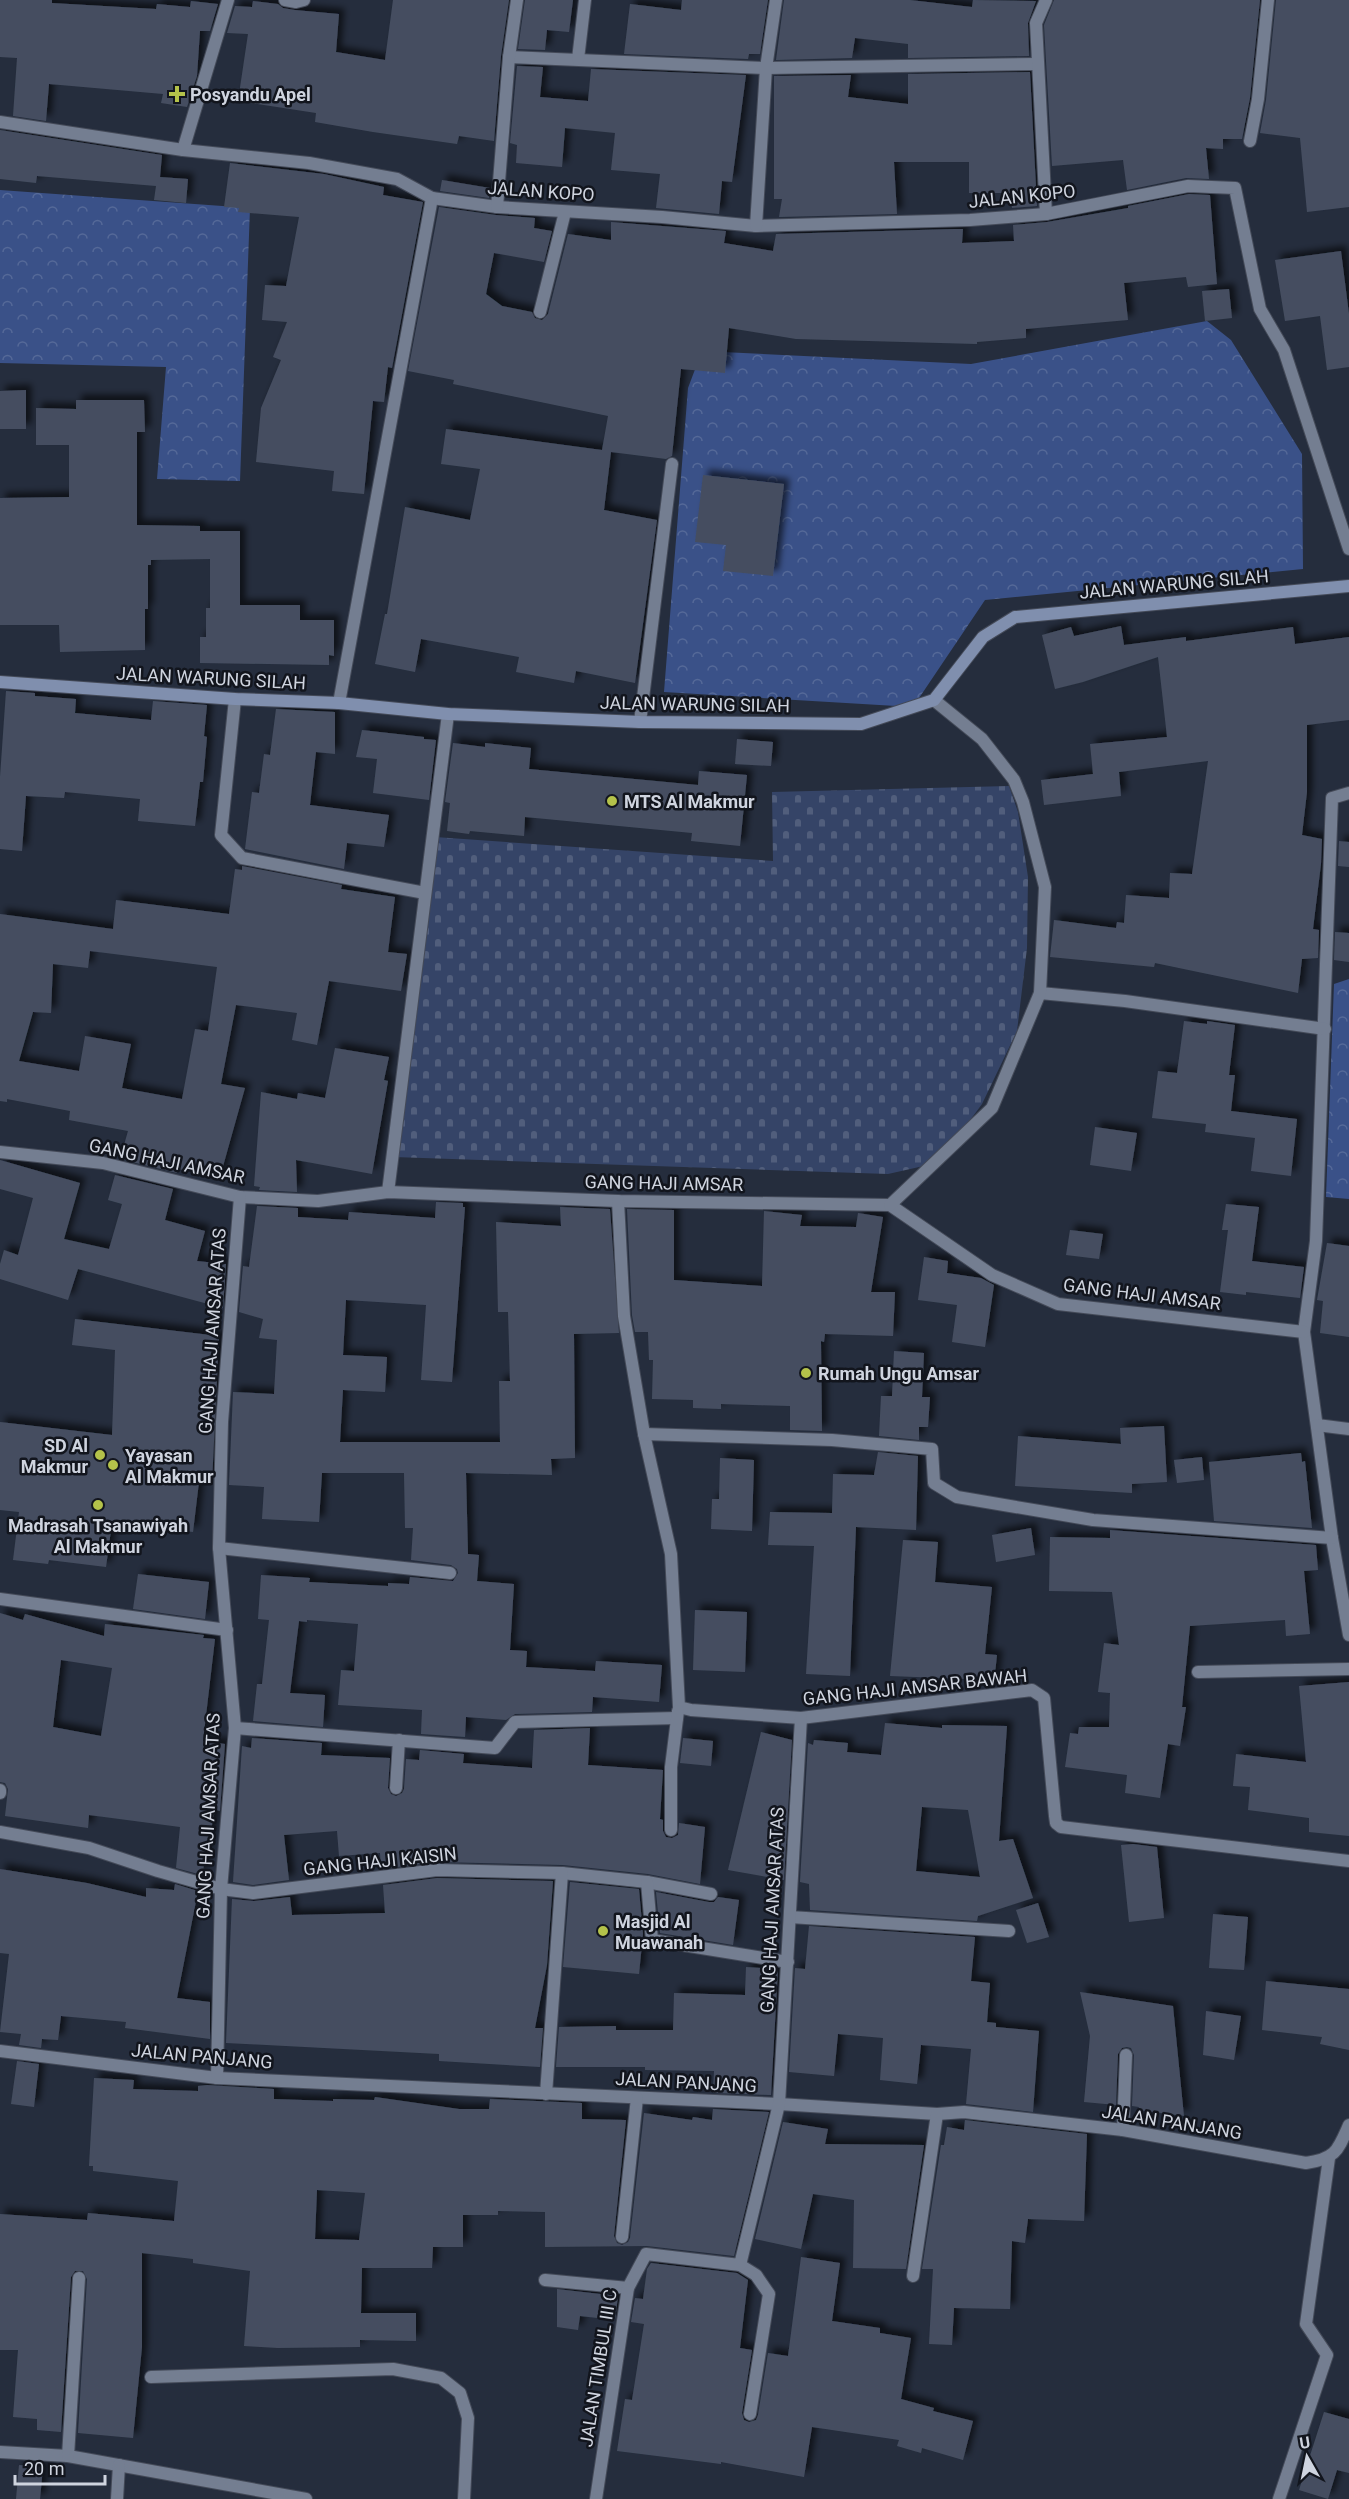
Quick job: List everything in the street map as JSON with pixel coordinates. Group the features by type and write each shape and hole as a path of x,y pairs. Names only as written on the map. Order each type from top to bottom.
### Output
{"street":[{"path":"183,150 228,0"},
{"path":"285,0 296,2 304,0"},
{"path":"497,207 517,0"},
{"path":"578,59 585,0"},
{"path":"756,226 766,68 776,0"},
{"path":"1046,0 1036,23 1046,214"},
{"path":"1250,141 1258,99 1268,0"},
{"path":"510,57 766,68 1037,64"},
{"name":"JALAN KOPO","path":"0,122 183,150 309,163 397,179 432,198 497,207 662,217 756,226 913,223 1046,214 1188,186 1235,188 1260,309 1284,350 1349,549"},
{"path":"339,703 432,198"},
{"path":"540,312 565,212"},
{"path":"640,722 672,464"},
{"name":"JALAN WARUNG SILAH","path":"0,682 235,699 339,703 448,714 640,722 861,724 934,700 983,637 1016,617 1349,586"},
{"path":"235,699 220,835 242,858 425,892"},
{"path":"890,1205 992,1108 1040,993 1045,887 1023,802 1014,780 982,739 934,700"},
{"path":"388,1192 448,714"},
{"path":"1349,793 1332,798 1316,1241 1304,1332 1332,1538 1349,1635"},
{"path":"1040,993 1125,1001 1325,1029"},
{"name":"GANG HAJI AMSAR","path":"0,1152 103,1163 240,1197 318,1201 388,1192 618,1201 890,1205 992,1275 1058,1304 1304,1332"},
{"name":"GANG HAJI AMSAR ATAS","path":"217,2078 221,1889 235,1728 219,1548 222,1422 240,1197"},
{"path":"618,1201 624,1316 644,1434 670,1554 682,1712 671,1767 671,1830"},
{"path":"1317,1425 1349,1429"},
{"path":"644,1434 832,1440 932,1449 934,1483 957,1497 1093,1520 1332,1538"},
{"path":"219,1548 450,1573"},
{"path":"0,1599 227,1630"},
{"path":"1198,1672 1349,1669"},
{"name":"GANG HAJI AMSAR BAWAH","path":"399,1740 495,1748 515,1722 682,1712 801,1718 1032,1690 1044,1698 1055,1816 1056,1823 1061,1827 1349,1861"},
{"name":"GANG HAJI AMSAR ATAS","path":"779,2104 801,1718"},
{"path":"235,1728 399,1740 396,1788"},
{"name":"GANG HAJI KAISIN","path":"0,1832 89,1848 221,1889 253,1893 438,1869 562,1873 647,1882 711,1894"},
{"path":"546,2094 562,1873"},
{"path":"647,1882 652,1940 788,1962"},
{"path":"790,1917 1009,1931"},
{"name":"JALAN PANJANG","path":"0,2051 217,2078 779,2104 937,2114 963,2112 1123,2130 1306,2163 1329,2158"},
{"path":"1123,2130 1126,2055"},
{"path":"622,2237 637,2098"},
{"path":"750,2414 769,2294 756,2275 740,2265 779,2104"},
{"path":"913,2276 937,2114"},
{"path":"1279,2499 1327,2355 1306,2324 1329,2158 1337,2151 1349,2125"},
{"name":"JALAN TIMBUL III C","path":"596,2499 628,2288 646,2254 740,2265"},
{"path":"68,2456 79,2278"},
{"path":"544,2280 628,2288"},
{"path":"151,2377 393,2369 441,2378 460,2393 468,2418 464,2499"},
{"path":"0,2452 68,2456 305,2499"},
{"path":"117,2499 119,2465"}],"green space":[{"path":"0,190 250,208 240,481 157,479 166,367 0,363"},
{"path":"1207,321 1231,340 1302,454 1303,569 985,600 913,707 664,692 688,388 702,351 971,364"},
{"path":"1009,786 1018,812 1028,877 1027,948 1017,1031 982,1104 965,1127 928,1165 888,1174 394,1157 430,906 435,837 773,861 772,792"},
{"path":"1349,979 1349,1199 1326,1197 1334,984"}],"building":[{"path":"0,0 52,0 52,3 156,9 157,4 190,7 191,1 218,4 210,31 200,31 197,76 187,107 161,103 163,94 49,84 46,121 13,116 17,58 0,57"},
{"path":"393,0 509,0 501,56 494,141 459,136 457,144 373,132 315,122 316,113 238,101 248,34 227,33 235,6 252,7 253,1 278,4 283,8 295,10 339,14 336,52 385,60"},
{"path":"525,0 573,0 569,32 547,30 545,50 518,49"},
{"path":"682,0 768,0 760,54 749,54 748,59 624,54 630,4 681,10"},
{"path":"784,0 910,0 972,7 973,0 1036,1 1028,23 1029,56 908,58 908,44 855,38 852,58 776,60"},
{"path":"1054,0 1260,0 1250,98 1242,139 1223,139 1223,149 1206,148 1209,179 1186,178 1127,190 1123,160 1052,166 1044,25"},
{"path":"1276,0 1349,0 1349,207 1307,212 1300,138 1260,133 1266,100"},
{"path":"517,66 543,67 540,97 588,101 591,69 746,75 732,182 722,181 719,214 656,208 660,174 611,170 615,133 565,128 562,167 516,163 517,145 510,143"},
{"path":"1030,72 1037,206 1012,208 1010,193 969,193 969,162 894,162 897,214 779,217 782,199 774,199 774,76 851,75 848,97 908,104 908,74"},
{"path":"0,130 162,155 160,177 188,179 186,203 154,200 156,186 37,176 36,183 0,179"},
{"path":"230,163 324,174 384,187 383,195 423,202 392,368 388,367 384,402 373,401 364,494 332,491 334,471 256,462 261,408 281,360 273,357 287,322 262,320 265,285 286,286 299,217 238,212 239,208 224,207"},
{"path":"442,180 490,188 489,198 440,191"},
{"path":"1189,194 1210,195 1217,284 1188,287 1186,277 1124,283 1128,320 1026,329 1026,338 977,342 977,344 796,339 729,328 725,373 681,369 672,456 666,459 611,452 604,510 657,520 635,683 576,671 574,683 516,672 519,657 421,639 415,672 375,664 385,614 387,614 405,507 470,520 480,469 441,464 446,429 602,450 608,416 453,384 454,380 408,371 439,207 535,218 534,228 552,231 544,262 494,253 486,294 502,306 532,312 535,318 542,320 548,314 568,234 611,240 611,222 726,231 724,243 773,251 776,234 963,229 962,243 1014,241 1013,225 1047,222 1128,208 1128,206"},
{"path":"1341,251 1349,314 1349,367 1327,370 1320,316 1285,321 1275,260"},
{"path":"1229,289 1232,318 1205,321 1202,291"},
{"path":"26,390 26,429 0,429 0,391"},
{"path":"76,400 144,400 145,432 137,432 137,525 200,526 200,531 240,531 240,605 300,605 300,620 334,620 334,656 329,655 329,665 200,663 200,637 206,637 206,608 210,608 210,559 151,560 151,565 148,565 148,609 145,609 145,650 60,652 59,625 0,625 0,498 69,497 69,445 36,445 36,408 76,409"},
{"path":"703,475 784,484 773,576 723,571 726,545 695,542"},
{"path":"1121,626 1124,645 1186,637 1186,641 1293,627 1295,644 1349,637 1349,720 1307,725 1307,792 1302,835 1322,839 1313,929 1319,930 1318,958 1302,959 1298,993 1155,963 1154,967 1050,957 1054,920 1116,928 1117,922 1124,923 1126,895 1169,898 1170,873 1192,874 1208,761 1119,772 1121,796 1044,805 1041,780 1093,774 1090,744 1167,737 1158,657 1055,689 1042,635 1071,627 1074,636"},
{"path":"6,691 76,699 75,713 151,720 153,701 207,705 203,782 200,782 195,826 138,821 140,799 65,792 64,798 26,796 22,851 0,849 0,777"},
{"path":"276,709 335,712 335,754 316,752 310,805 389,815 384,847 347,843 344,869 245,849 252,792 259,793 264,754 270,755"},
{"path":"362,730 436,740 429,800 373,793 377,759 356,757"},
{"path":"737,739 773,742 771,766 735,764"},
{"name":"MTS Al Makmur","path":"453,743 485,747 485,743 531,748 529,769 698,785 699,771 747,775 740,846 691,841 692,833 525,817 524,836 447,831 450,803 445,802"},
{"path":"1339,841 1349,842 1349,867 1338,866"},
{"path":"242,866 342,885 341,889 395,897 388,952 407,954 401,991 329,981 317,1045 292,1040 297,1013 236,1005 221,1084 245,1088 220,1177 178,1169 177,1173 120,1159 128,1131 69,1120 70,1111 7,1099 7,1102 0,1101 0,914 113,929 116,900 229,914 235,869 242,870","holes":["90,951 217,967 208,1031 195,1029 182,1099 122,1088 131,1044 85,1036 79,1071 19,1061 33,1012 51,1013 53,964 88,968"]},
{"path":"1335,932 1349,933 1349,962 1334,960"},
{"path":"1184,1021 1235,1025 1229,1075 1235,1075 1231,1111 1297,1119 1291,1176 1251,1171 1255,1138 1205,1132 1206,1124 1152,1118 1158,1071 1177,1073"},
{"path":"335,1048 389,1057 384,1080 388,1081 372,1174 296,1160 297,1192 259,1190 260,1187 254,1186 261,1092 297,1099 298,1093 325,1098"},
{"path":"1095,1127 1137,1133 1131,1171 1090,1165"},
{"path":"0,1160 80,1183 64,1239 109,1249 122,1204 108,1200 115,1175 173,1189 165,1220 205,1231 197,1261 226,1264 223,1308 78,1269 68,1300 0,1279 0,1264 4,1250 18,1255 33,1198 0,1189"},
{"path":"436,1202 463,1203 465,1207 452,1382 421,1380 426,1305 346,1300 343,1355 387,1357 385,1392 343,1390 340,1442 500,1442 499,1381 510,1381 508,1312 498,1312 496,1222 561,1226 560,1207 610,1209 619,1333 574,1334 575,1458 551,1459 552,1475 466,1473 468,1554 479,1555 477,1581 514,1584 510,1650 527,1651 526,1667 595,1671 596,1661 662,1665 659,1702 593,1697 592,1712 515,1714 506,1720 466,1717 465,1737 421,1734 422,1710 338,1705 341,1670 354,1671 358,1624 307,1620 307,1622 299,1621 290,1693 325,1695 323,1727 253,1721 257,1684 262,1684 269,1620 258,1619 261,1575 310,1578 309,1582 388,1586 388,1583 409,1584 410,1577 453,1581 458,1573 457,1569 451,1565 411,1560 413,1528 405,1528 404,1473 322,1473 319,1522 262,1519 264,1487 229,1485 233,1392 274,1394 277,1340 259,1338 263,1319 239,1312 243,1266 249,1267 257,1206 298,1208 298,1217 348,1220 349,1212 435,1218"},
{"path":"1226,1204 1259,1207 1252,1261 1304,1267 1300,1298 1246,1292 1246,1295 1220,1292 1228,1230 1222,1230"},
{"path":"627,1209 674,1210 674,1280 762,1286 764,1211 802,1215 800,1226 856,1227 858,1213 883,1217 871,1292 895,1292 893,1336 825,1334 824,1342 821,1341 822,1431 790,1430 790,1406 721,1404 721,1409 693,1408 693,1400 652,1399 653,1360 649,1360 648,1332 635,1332 632,1315"},
{"path":"1070,1230 1103,1234 1099,1259 1066,1255"},
{"path":"1327,1243 1349,1246 1349,1337 1320,1333 1323,1301 1317,1300"},
{"path":"924,1257 948,1261 947,1273 981,1278 994,1285 985,1347 952,1342 957,1305 918,1300"},
{"path":"75,1319 219,1336 212,1483 199,1482 193,1532 112,1523 106,1567 49,1560 48,1564 13,1560 19,1512 0,1510 0,1422 112,1435 115,1350 72,1345"},
{"path":"894,1351 924,1353 922,1397 930,1397 928,1427 919,1427 919,1440 879,1436 881,1396 892,1396"},
{"path":"1164,1426 1167,1482 1132,1484 1132,1493 1015,1486 1018,1436 1121,1444 1120,1428"},
{"path":"878,1452 918,1456 916,1530 856,1527 850,1676 806,1674 814,1546 768,1545 770,1512 832,1513 833,1474 874,1475"},
{"path":"1301,1453 1302,1462 1305,1461 1312,1528 1214,1521 1209,1462"},
{"path":"1202,1457 1204,1480 1177,1483 1174,1460"},
{"path":"720,1458 754,1460 752,1531 711,1529 712,1499 719,1499"},
{"path":"1031,1528 1035,1555 996,1562 992,1535"},
{"path":"1110,1530 1316,1545 1318,1570 1304,1571 1310,1634 1286,1636 1285,1620 1190,1626 1182,1707 1186,1707 1180,1746 1168,1744 1160,1798 1125,1793 1127,1775 1065,1767 1070,1733 1078,1734 1079,1727 1109,1727 1110,1693 1098,1692 1104,1643 1119,1645 1112,1592 1049,1591 1050,1537 1110,1538"},
{"path":"903,1540 938,1542 935,1582 992,1587 985,1654 997,1655 994,1683 967,1681 967,1679 890,1676"},
{"path":"138,1574 209,1582 205,1619 133,1609"},
{"path":"695,1610 747,1612 745,1672 693,1670"},
{"path":"0,1613 23,1620 25,1614 104,1636 105,1624 204,1635 203,1638 215,1639 203,1741 225,1744 220,1811 215,1810 202,1875 176,1868 180,1827 89,1815 88,1828 5,1816 8,1789 5,1783 0,1782","holes":["61,1660 112,1668 101,1736 53,1727"]},
{"path":"1349,1682 1349,1836 1309,1832 1309,1818 1248,1810 1250,1787 1233,1786 1236,1754 1306,1762 1299,1686"},
{"path":"885,1723 942,1728 942,1725 1007,1726 999,1841 1013,1839 1033,1898 978,1916 977,1921 810,1910 809,1884 800,1882 808,1743 813,1745 814,1740 848,1743 847,1752 881,1755","holes":["922,1807 968,1810 980,1877 916,1871"]},
{"path":"590,1728 588,1765 663,1770 660,1819 663,1820 663,1831 666,1837 672,1838 678,1835 679,1823 705,1827 700,1884 648,1874 563,1865 437,1862 381,1869 380,1853 339,1856 337,1831 284,1835 289,1880 253,1885 233,1882 242,1746 251,1748 252,1738 322,1743 321,1755 390,1758 388,1788 391,1794 396,1796 404,1789 406,1759 419,1760 420,1750 464,1754 463,1763 532,1768 534,1730"},
{"path":"761,1732 792,1740 784,1880 728,1870"},
{"path":"683,1738 713,1741 711,1766 680,1763"},
{"path":"1121,1845 1157,1847 1164,1918 1129,1922"},
{"path":"0,1869 87,1883 146,1897 146,1888 174,1890 175,1884 198,1891 177,1998 210,2002 210,2039 125,2028 126,2022 61,2016 58,2040 42,2039 41,2048 19,2045 21,2034 0,2032 9,1954 0,1953"},
{"path":"437,1878 553,1881 547,1965 535,2028 543,2028 540,2067 439,2061 439,2054 226,2043 232,1899 254,1901 290,1897 292,1915 385,1913 383,1885"},
{"name":"Masjid Al Muawanah","path":"570,1882 639,1889 643,1934 639,1974 563,1967"},
{"path":"656,1892 709,1902 714,1902 718,1897 739,1900 733,1945 660,1933"},
{"path":"1038,1903 1049,1937 1027,1943 1016,1910"},
{"path":"1213,1914 1248,1917 1244,1970 1209,1968"},
{"path":"809,1926 975,1937 971,1981 990,1983 987,2022 996,2023 996,2027 1039,2031 1033,2112 966,2104 971,2049 921,2045 917,2084 880,2080 883,2038 838,2034 834,2076 789,2072 795,1968 805,1969"},
{"path":"746,1967 778,1969 771,2095 713,2093 714,2071 645,2070 645,2067 556,2067 559,2027 616,2026 616,2030 673,2030 674,1993 745,1995"},
{"path":"1266,1981 1349,1989 1349,2050 1320,2044 1322,2037 1262,2030"},
{"path":"1080,1992 1173,2006 1184,2116 1138,2110 1139,2107 1132,2106 1134,2055 1131,2048 1127,2047 1122,2048 1118,2054 1116,2105 1084,2102 1090,2036"},
{"path":"1206,2011 1241,2016 1234,2060 1203,2055"},
{"path":"17,2061 39,2064 34,2107 11,2104"},
{"path":"94,2078 134,2080 133,2089 198,2091 198,2086 207,2085 274,2089 274,2099 333,2101 333,2099 374,2100 375,2097 459,2109 489,2109 490,2099 582,2103 582,2119 626,2120 614,2236 617,2243 622,2245 630,2238 644,2113 692,2120 693,2117 712,2120 713,2109 769,2112 734,2256 647,2246 545,2247 545,2212 498,2211 498,2215 463,2215 463,2247 433,2247 432,2268 362,2268 361,2313 416,2313 416,2341 360,2340 360,2347 244,2346 250,2271 193,2263 193,2259 142,2253 142,2347 133,2438 78,2433 87,2279 83,2271 75,2271 71,2277 61,2432 37,2430 37,2419 13,2417 18,2350 0,2350 0,2214 87,2220 88,2213 174,2221 178,2181 93,2171 93,2166 89,2166","holes":["317,2190 365,2193 359,2240 315,2239"]},
{"path":"965,2120 1087,2134 1084,2221 1028,2219 1025,2243 1012,2241 1010,2309 954,2308 952,2345 929,2344 933,2269 922,2269 941,2145 944,2145 947,2127 964,2130"},
{"path":"783,2122 828,2129 825,2144 924,2145 906,2269 853,2268 854,2200 813,2194 801,2249 755,2239"},
{"path":"801,2257 840,2263 832,2321 880,2328 880,2333 911,2338 901,2399 934,2408 933,2411 973,2421 963,2460 922,2448 921,2453 897,2446 899,2440 812,2427 804,2477 721,2462 721,2464 617,2451 625,2399 632,2400 644,2324 631,2322 635,2298 643,2299 647,2269 651,2263 737,2273 748,2280 740,2348 752,2350 742,2413 744,2420 749,2422 756,2420 758,2415 768,2353 788,2356"},
{"path":"557,2289 618,2296 615,2320 580,2316 578,2330 557,2327"},
{"path":"1324,2412 1349,2419 1349,2473 1337,2470 1328,2499 1299,2490"},
{"path":"19,2465 43,2467 40,2499 16,2499"}],"place":[{"name":"Posyandu Apel","path":"177,94"},
{"name":"MTS Al Makmur","path":"612,801"},
{"name":"Rumah Ungu Amsar","path":"806,1373"},
{"name":"SD Al Makmur","path":"100,1455"},
{"name":"Yayasan Al Makmur","path":"113,1465"},
{"name":"Madrasah Tsanawiyah Al Makmur","path":"98,1505"},
{"name":"Masjid Al Muawanah","path":"603,1931"}]}
